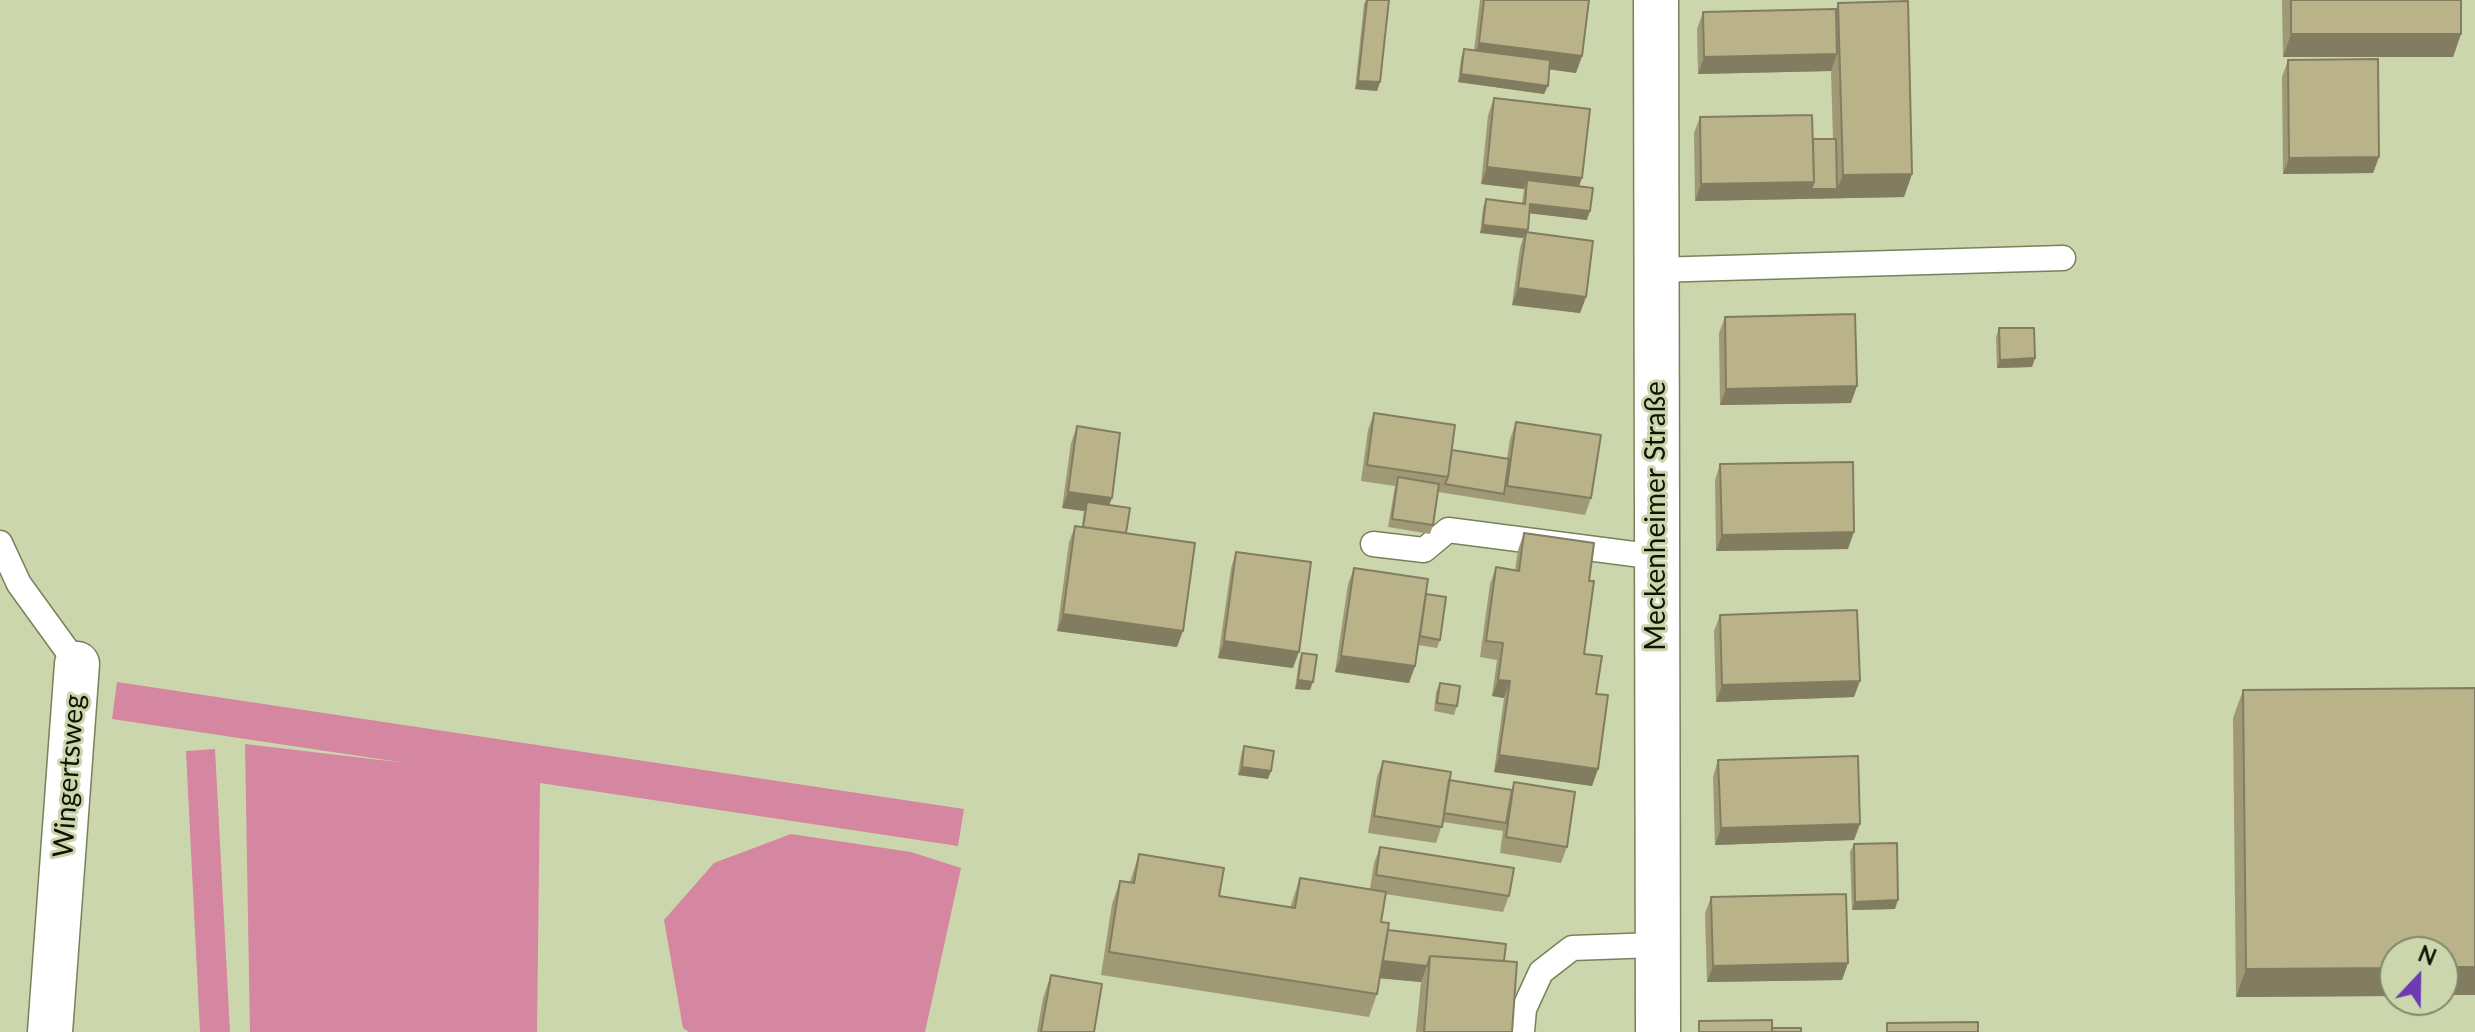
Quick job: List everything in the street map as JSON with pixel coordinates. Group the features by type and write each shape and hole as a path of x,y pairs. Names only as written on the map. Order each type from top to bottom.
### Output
{"street":[{"name":"Meckenheimer Straße","path":"1656,0 1655,945 1658,1032"},
{"name":"Wingertsweg","path":"50,1032 77,664"}],"lane":[{"path":"1655,270 2063,258"},
{"path":"1373,544 1424,550 1448,530 1657,557"},
{"name":"Wingertsweg","path":"0,543 19,584 77,664"},
{"path":"1522,1032 1524,1009 1541,972 1572,948 1655,945"}],"shaded area":[{"path":"117,682 964,809 958,846 540,783 537,1032 250,1032 245,744 406,763 112,719"},
{"path":"215,749 230,1032 200,1032 186,751"},
{"path":"791,834 911,852 961,868 925,1032 689,1032 683,1028 664,920 714,863"}],"building":[{"path":"1367,0 1389,0 1380,82 1358,81"},
{"path":"1484,0 1589,0 1582,56 1479,43"},
{"path":"2291,0 2461,0 2461,34 2291,34"},
{"path":"1908,1 1912,174 1843,175 1838,3"},
{"path":"1836,9 1837,54 1704,57 1703,12"},
{"path":"1464,49 1550,60 1548,86 1461,74"},
{"path":"2378,59 2379,157 2289,158 2288,60"},
{"path":"1494,98 1590,109 1582,178 1487,167"},
{"path":"1812,115 1814,182 1701,184 1700,117"},
{"path":"1813,139 1836,139 1837,189 1811,189 1814,182"},
{"path":"1527,180 1593,188 1590,211 1530,204 1528,230 1483,225 1486,199 1525,204"},
{"path":"1526,232 1593,241 1586,297 1518,288"},
{"path":"1855,314 1857,386 1726,389 1725,317"},
{"path":"1999,328 2034,328 2035,358 2000,360"},
{"path":"1374,413 1455,425 1448,477 1367,465"},
{"path":"1516,422 1601,435 1591,498 1507,486"},
{"path":"1077,426 1120,433 1112,498 1068,492"},
{"path":"1452,450 1509,459 1504,494 1445,484"},
{"path":"1853,462 1854,532 1722,535 1720,464"},
{"path":"1398,477 1439,484 1433,525 1392,519"},
{"path":"1087,502 1130,508 1126,533 1083,527"},
{"path":"1075,526 1195,543 1183,631 1063,614"},
{"path":"1524,533 1594,543 1589,581 1594,581 1584,654 1602,656 1596,694 1608,695 1598,769 1499,755 1510,681 1498,680 1503,643 1486,641 1496,567 1519,571"},
{"path":"1236,552 1311,562 1299,652 1224,641"},
{"path":"1354,568 1428,579 1415,666 1341,656"},
{"path":"1426,594 1446,597 1440,640 1420,636"},
{"path":"1857,610 1860,681 1722,685 1720,615"},
{"path":"1302,653 1317,655 1313,682 1298,680"},
{"path":"1440,683 1460,686 1457,706 1437,703"},
{"path":"2475,688 2475,967 2459,967 2459,936 2379,936 2379,968 2246,969 2243,690"},
{"path":"1244,746 1274,751 1271,771 1242,767"},
{"path":"1858,756 1860,824 1721,828 1718,760"},
{"path":"1383,761 1451,772 1442,827 1374,816"},
{"path":"1449,780 1512,790 1506,823 1444,813"},
{"path":"1514,782 1575,792 1567,847 1506,837"},
{"path":"1897,843 1898,900 1855,902 1854,844"},
{"path":"1380,847 1514,868 1509,896 1376,875"},
{"path":"1139,854 1224,868 1219,896 1295,908 1300,878 1386,892 1381,922 1389,923 1377,994 1109,952 1120,881 1134,883"},
{"path":"1846,894 1848,963 1713,966 1711,897"},
{"path":"1388,930 1506,944 1504,961 1430,956 1427,966 1383,961"},
{"path":"1430,956 1517,962 1512,1032 1424,1032"},
{"path":"1051,975 1102,984 1094,1032 1041,1032"},
{"path":"1772,1020 1772,1032 1699,1032 1699,1021"},
{"path":"1978,1022 1978,1032 1887,1032 1887,1023"},
{"path":"1772,1028 1801,1028 1801,1032 1772,1032"}]}
